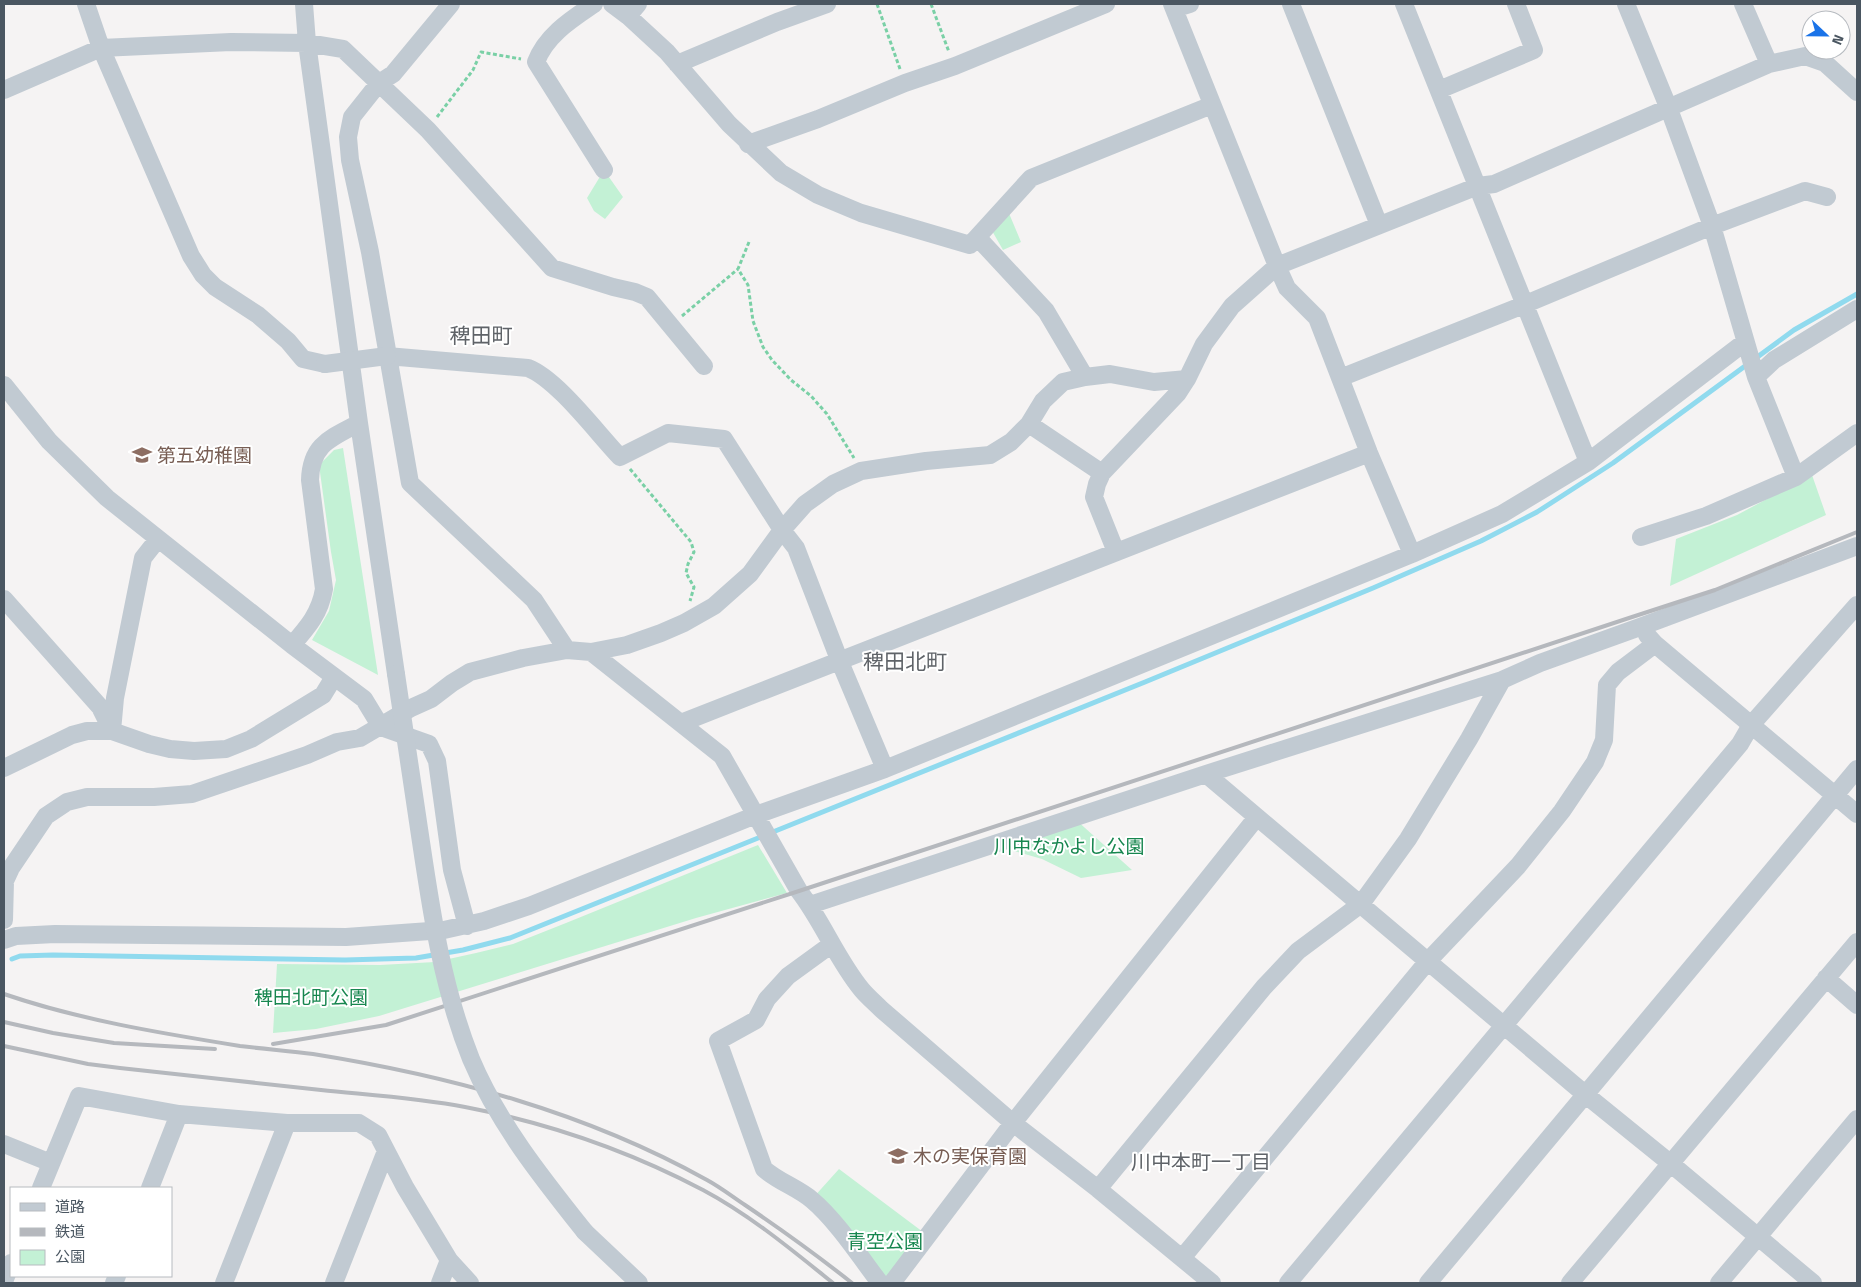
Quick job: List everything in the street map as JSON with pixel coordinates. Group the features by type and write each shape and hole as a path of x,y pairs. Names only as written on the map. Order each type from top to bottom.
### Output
{"street":[{"path":"86,4 101,48 191,256 203,275 215,287 258,315 288,341 302,358 325,364 388,356 528,368 538,372 564,395 620,457 668,433 724,439 782,530 796,548 840,662 885,770"},
{"path":"304,4 306,43 359,423 440,958 454,1010 472,1060 493,1103 533,1167 585,1232 639,1283"},
{"path":"451,4 393,74 379,83 352,117 348,137 350,160 370,252 410,483 534,600 567,650"},
{"path":"594,4 568,22 541,48 536,62 604,170"},
{"path":"612,4 633,10 729,124 781,174 818,195 861,213 970,246 1031,178 1212,105"},
{"path":"677,64 777,22 827,4"},
{"path":"748,144 818,119 905,83 955,66 1106,4"},
{"path":"1292,4 1379,226"},
{"path":"1404,4 1588,462"},
{"path":"1439,90 1534,50 1516,4"},
{"path":"1626,4 1669,109 1712,226 1756,374 1796,477"},
{"path":"1744,4 1769,64"},
{"path":"1179,6 1212,105 1277,266 1288,288 1317,318 1369,453 1412,554"},
{"path":"4,90 101,48 231,42 306,43 343,49 428,130 552,268 647,297 704,366"},
{"path":"1116,552 1094,497 1102,473 1178,393 1204,344 1232,306 1277,266 1478,186 1494,184 1769,64 1805,56 1825,63 1857,92"},
{"path":"1340,378 1526,304 1712,226 1805,191 1827,198"},
{"path":"978,238 1046,311 1085,377"},
{"path":"1756,374 1774,360 1857,309"},
{"path":"4,940 16,936 88,933 346,937 444,930 467,926 529,906 759,820 885,770 1412,554 1502,514 1588,462 1747,346"},
{"path":"4,920 5,882 10,868 46,816 67,802 87,797 154,797 192,794 307,755 337,742 360,738 431,699 470,672 523,658 567,650 590,652 627,645 684,623 714,606 750,574 782,530 805,504 833,484 861,471 990,455 1011,442 1029,424 1043,401 1063,382 1110,374 1154,382 1187,379"},
{"path":"4,385 66,459 107,498 292,645 312,658 364,699 381,727 429,744 437,761 452,870 467,926"},
{"path":"292,645 317,615 324,589 310,480 311,467 320,446 332,437 359,423"},
{"path":"1029,424 1102,473"},
{"path":"1641,538 1706,516 1796,477 1857,433"},
{"path":"681,723 840,662 1178,526 1369,453"},
{"path":"112,732 115,698 143,558 158,539"},
{"path":"810,905 1206,774 1502,680 1540,663 1857,546"},
{"path":"4,599 100,707 112,732"},
{"path":"1288,1283 1740,744 1751,725 1857,605"},
{"path":"1640,627 1655,644 1857,814"},
{"path":"1182,1258 1428,961 1518,866 1562,811 1595,762 1604,740 1607,686 1618,672 1655,644"},
{"path":"590,652 722,756 799,891 810,905 832,944 862,990 1013,1123 1212,1283"},
{"path":"4,768 72,735 87,731 112,732 170,749 194,751 226,749 251,739 323,695 334,677"},
{"path":"1098,1190 1264,988 1298,950 1361,904 1408,839 1469,739 1502,680"},
{"path":"1428,1283 1857,769"},
{"path":"1206,774 1586,1095 1813,1283"},
{"path":"892,1283 1013,1123 1257,817"},
{"path":"1570,1283 1857,942"},
{"path":"832,944 788,976 767,999 756,1020 718,1042 764,1168 775,1178 812,1199 880,1283"},
{"path":"1826,978 1857,1005"},
{"path":"41,1187 79,1096 179,1114 287,1122 359,1123 378,1135 405,1187 449,1260 470,1283"},
{"path":"150,1187 179,1114"},
{"path":"1719,1283 1857,1119"},
{"path":"224,1283 287,1122"},
{"path":"4,1144 51,1163"},
{"path":"334,1283 386,1151"},
{"path":"440,1283 449,1260"},
{"path":"4,1282 10,1266"}],"path":[{"path":"877,4 905,83"},
{"path":"930,4 955,66"},
{"path":"428,130 473,70 481,52 536,62"},
{"path":"670,326 738,269 749,242"},
{"path":"738,269 748,286 753,322 763,347 772,360 791,380 811,396 827,414 861,471"},
{"path":"620,457 675,522 693,547 694,552 686,573 694,587 684,623"}],"green space":[{"path":"604,170 623,197 605,219 594,211 587,198"},
{"path":"1008,211 1021,242 1003,250 991,229"},
{"path":"343,448 378,675 312,640 329,611 336,580 319,465 334,450"},
{"path":"1812,475 1826,515 1670,586 1676,539 1737,515"},
{"name":"川中なかよし公園","path":"1075,819 1132,870 1081,878 1042,859 993,845"},
{"name":"稗田北町公園","path":"758,845 787,893 696,918 379,1016 316,1029 273,1033 277,964 380,965 435,962 513,944"},
{"name":"青空公園","path":"839,1169 927,1235 892,1283 812,1199"}],"waterway":[{"path":"12,959 20,956 53,955 345,960 416,958 463,950 510,938 1145,682 1373,588 1481,541 1537,512 1613,463 1794,330 1857,294"}],"railway":[{"path":"273,1044 386,1025 1715,590 1857,532"},
{"path":"4,994 62,1011 150,1031 240,1046 313,1054 415,1073 516,1100 565,1116 661,1156 712,1183 786,1234 852,1283"},
{"path":"4,1022 53,1033 114,1043 215,1049"},
{"path":"4,1046 88,1064 429,1101 527,1121 617,1151 703,1190 754,1222 833,1283"}],"place":[{"name":"第五幼稚園","path":"142,455"},
{"name":"木の実保育園","path":"898,1156"}],"district":[{"name":"稗田町","path":"481,336"},
{"name":"稗田北町","path":"905,662"},
{"name":"川中本町一丁目","path":"1201,1162"}]}
